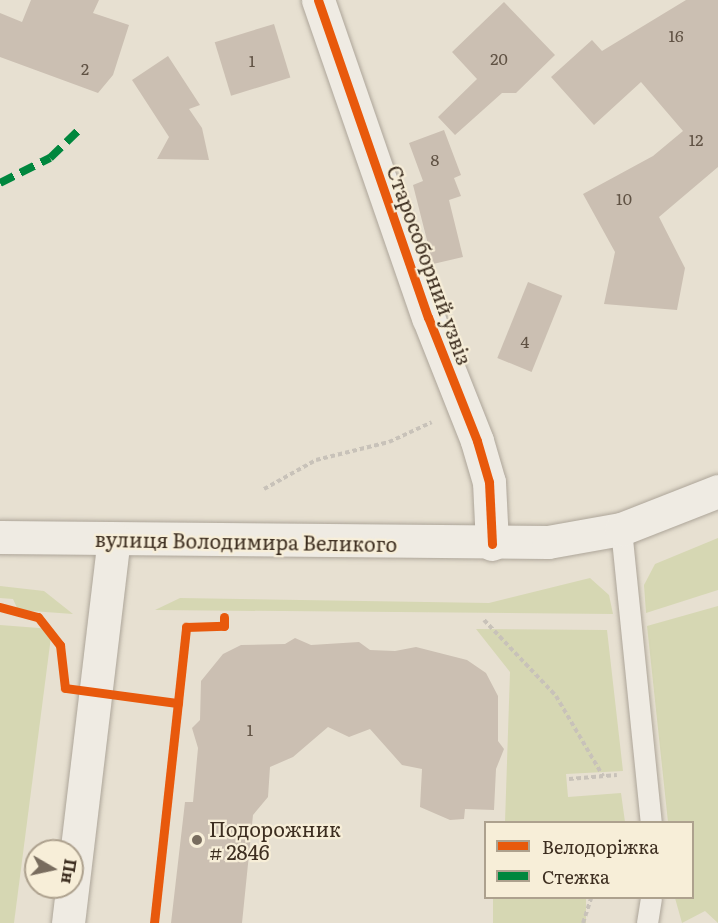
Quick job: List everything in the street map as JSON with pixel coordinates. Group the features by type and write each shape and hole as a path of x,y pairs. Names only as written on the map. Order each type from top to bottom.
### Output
{"main road":[{"name":"Старособорний узвіз","path":"318,0 489,482 492,544"},
{"name":"вулиця Володимира Великого","path":"0,537 492,544 571,539 621,529 718,491"},
{"path":"68,923 114,539"}],"lane":[{"path":"621,529 651,821"},
{"path":"647,923 651,899"}],"path":[{"path":"264,489 316,460 400,438 463,405"},
{"path":"484,620 561,703 603,776"},
{"path":"569,779 626,774"},
{"path":"583,923 590,899"}],"green space":[{"path":"718,538 718,590 646,613 644,585 655,564"},
{"path":"590,578 609,595 613,614 155,610 180,598 489,603"},
{"path":"0,586 44,591 73,614 18,610 13,599 0,598"},
{"path":"718,606 718,923 705,911 682,923 675,899 694,899 694,821 668,821 647,626"},
{"path":"0,625 52,629 14,923 0,923"},
{"path":"476,629 607,630 623,771 566,774 568,797 621,793 625,821 505,821 510,672"},
{"path":"493,899 586,899 586,923 493,923"}],"building":[{"path":"31,0 99,0 93,13 129,25 113,75 98,93 0,57 0,13 22,22"},
{"path":"686,0 718,0 718,167 659,217 685,268 677,310 604,304 615,252 583,194 653,156 683,131 641,82 594,125 551,77 592,40 602,51"},
{"path":"504,2 555,55 516,93 502,93 455,135 438,117 477,79 452,52"},
{"path":"274,24 290,78 231,96 215,42"},
{"path":"168,56 200,105 189,109 202,128 209,160 157,159 169,137 132,80"},
{"path":"444,130 461,175 454,178 461,196 449,200 463,257 433,264 413,185 423,181 409,143"},
{"path":"528,282 562,296 532,372 497,358"},
{"path":"295,638 311,645 359,642 370,650 395,651 416,647 467,660 486,673 498,696 498,741 504,749 496,769 494,810 465,809 464,819 450,820 420,807 422,769 402,765 370,729 349,737 328,727 293,757 270,767 268,797 253,815 242,923 171,923 185,802 193,802 198,748 192,728 200,720 201,681 223,654 241,645 285,644"}],"marked path":[{"path":"0,183 50,158 82,127"}],"cycle path":[{"path":"318,0 428,317 477,441 489,482 492,544"},
{"path":"0,607 38,617 60,645 65,688 178,703"},
{"path":"154,923 186,627 224,626 224,617"}],"place":[{"name":"Подорожник # 2846","path":"197,840"}]}
